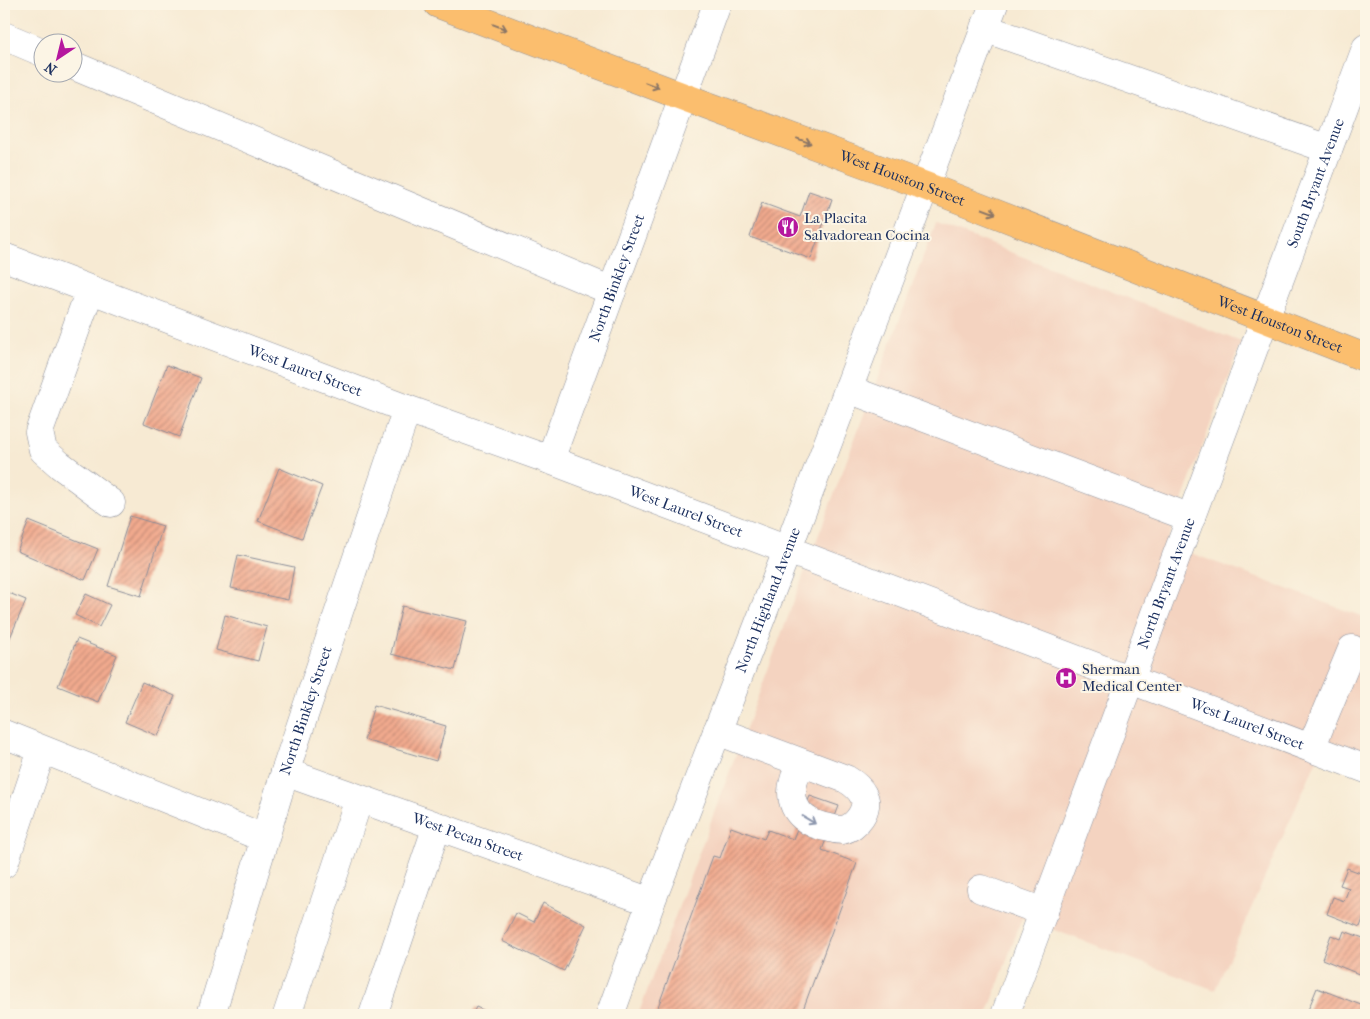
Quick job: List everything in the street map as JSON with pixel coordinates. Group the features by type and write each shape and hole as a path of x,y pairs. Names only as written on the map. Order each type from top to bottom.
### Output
{"main road":[{"name":"West Houston Street","path":"438,4 925,186 1366,358"}],"street":[{"name":"North Binkley Street","path":"550,460 717,4"},
{"path":"989,16 1328,149"},
{"name":"North Highland Avenue","path":"610,1015 651,902 787,550 989,16"},
{"path":"4,36 32,48"},
{"name":"South Bryant Avenue","path":"1265,319 1366,48"},
{"path":"82,68 612,291"},
{"name":"West Laurel Street","path":"4,257 407,409 550,460 1366,769"},
{"path":"90,290 39,432 44,450 60,465 111,502"},
{"name":"North Bryant Avenue","path":"1006,1015 1265,319"},
{"path":"848,389 1191,518"},
{"name":"North Binkley Street","path":"211,1015 285,772 407,409"},
{"path":"1311,748 1352,649"},
{"path":"717,731 846,779 855,784 864,796 864,810 856,822 842,830 821,827 806,820 798,813 794,806 792,791 800,762"},
{"path":"4,734 264,838"},
{"path":"4,864 42,750"},
{"name":"West Pecan Street","path":"285,772 651,902"},
{"path":"287,1015 359,799"},
{"path":"372,1015 437,826"},
{"path":"981,889 1044,912"}],"shaded area":[{"name":"Sherman Medical Center","path":"936,223 1241,342 1166,544 1366,618 1366,754 1326,739 1215,990 1022,918 987,1015 638,1015"}],"building":[{"name":"La Placita Salvadorean Cocina","path":"809,191 832,199 811,259 750,237 762,203 800,217"},
{"path":"167,365 201,378 179,437 144,423"},
{"path":"279,468 322,486 302,538 258,521"},
{"path":"130,516 163,526 141,596 108,586"},
{"path":"29,521 98,549 85,580 17,551"},
{"path":"238,555 294,567 288,600 231,588"},
{"path":"4,591 26,600 4,652"},
{"path":"86,594 110,605 99,627 75,615"},
{"path":"402,606 467,621 455,670 391,654"},
{"path":"225,615 267,627 258,661 216,650"},
{"path":"77,639 117,655 98,702 58,686"},
{"path":"142,682 175,696 158,736 125,722"},
{"path":"374,705 446,726 436,761 364,740"},
{"path":"810,796 839,806 822,850 857,863 801,1015 655,1015 713,856 720,858 731,827 764,839 768,830 793,839"},
{"path":"1347,868 1366,875 1366,911 1360,927 1327,914 1333,897 1344,901 1349,888 1340,885"},
{"path":"543,903 586,925 564,971 502,941 516,913 534,922"},
{"path":"1344,931 1366,939 1366,977 1322,959 1331,935 1341,939"},
{"path":"1317,988 1366,1007 1365,1015 1306,1015"},
{"path":"476,1007 494,1015 472,1015"}],"place":[{"name":"La Placita Salvadorean Cocina","path":"788,227"},
{"name":"Sherman Medical Center","path":"1066,678"}]}
